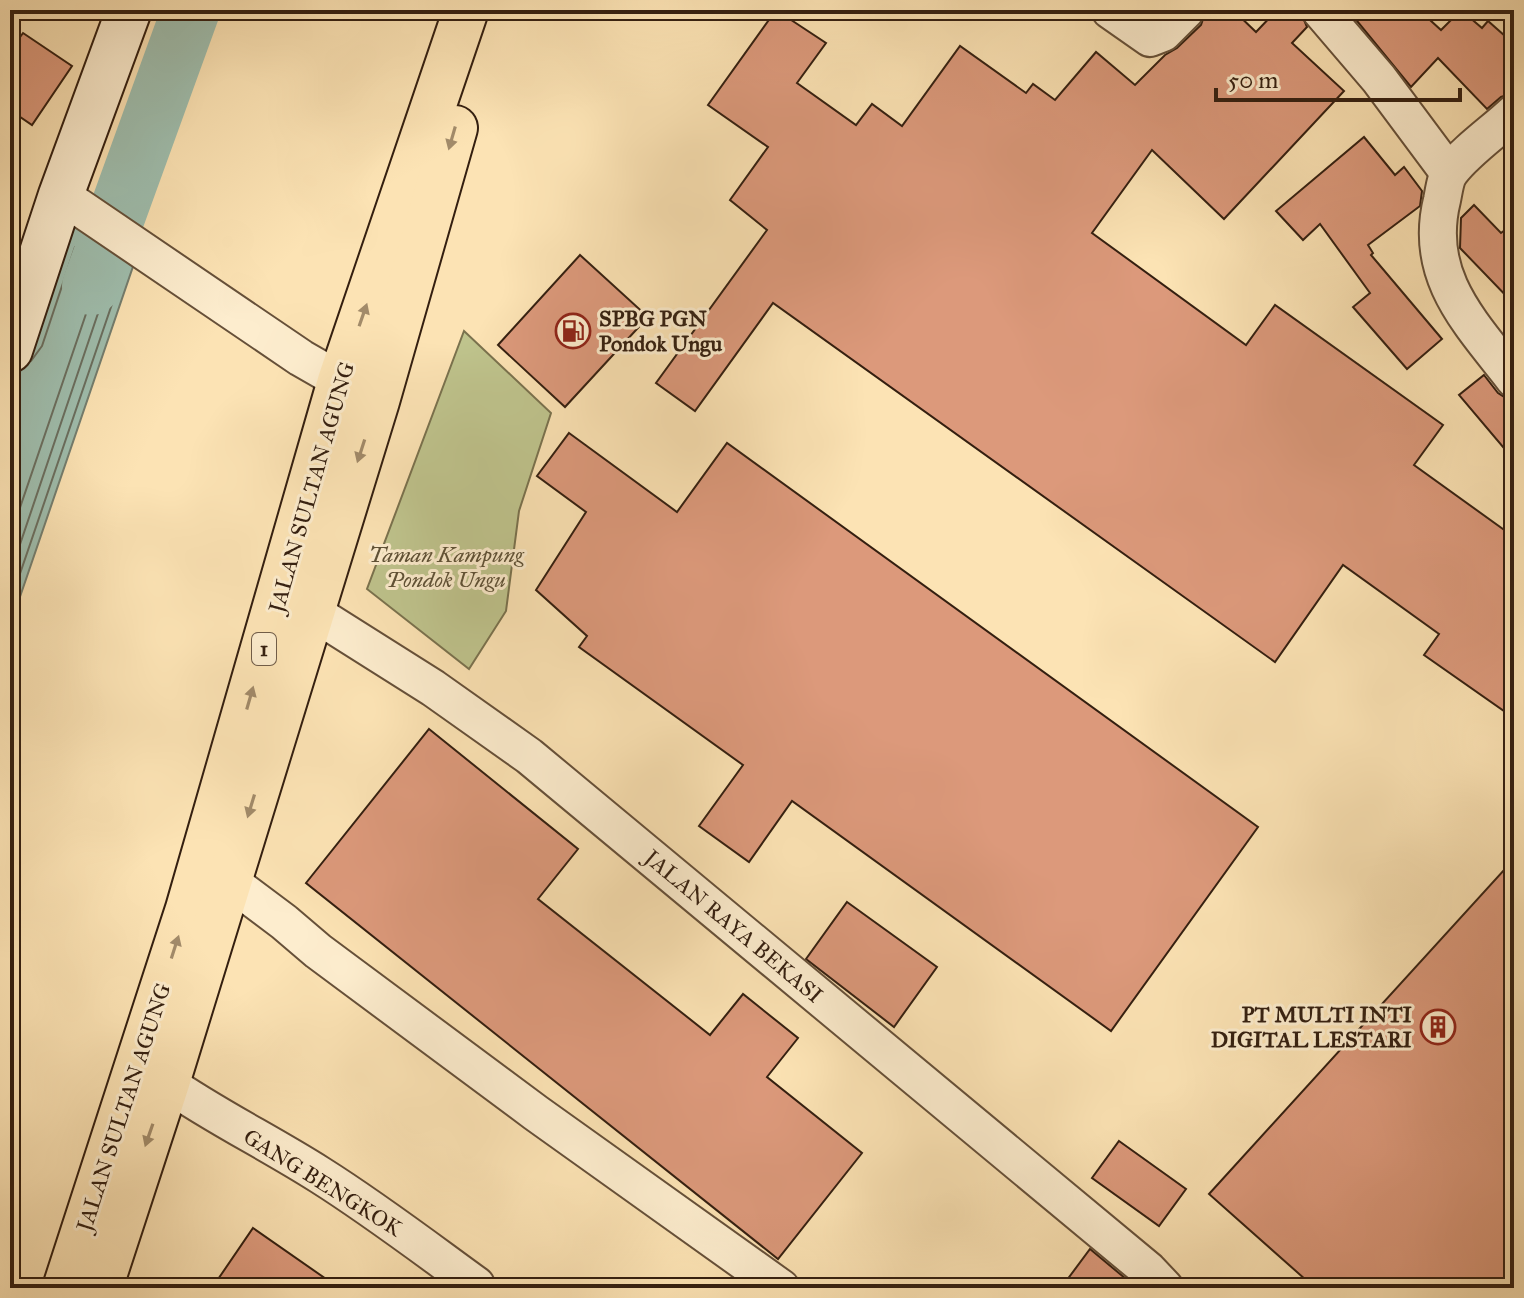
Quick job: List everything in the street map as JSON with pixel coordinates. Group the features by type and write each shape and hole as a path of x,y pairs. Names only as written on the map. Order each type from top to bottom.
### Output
{"highway":[{"name":"JALAN SULTAN AGUNG","path":"65,1288 188,909 295,605 359,391 466,10"},
{"name":"JALAN SULTAN AGUNG","path":"359,391 450,147 492,10"},
{"name":"JALAN SULTAN AGUNG","path":"100,1288 167,1083 228,880 295,605"}],"street":[{"path":"10,350 61,195 129,10"},
{"path":"1110,10 1150,38 1163,33 1186,10"},
{"path":"1320,10 1379,79 1449,173"},
{"path":"1514,113 1449,173 1438,218 1439,256 1446,283 1457,304 1514,379"},
{"path":"61,195 158,262 359,391"},
{"name":"JALAN RAYA BEKASI","path":"295,605 433,688 529,756 1148,1270 1156,1285"},
{"path":"228,880 536,1113 781,1288"},
{"name":"GANG BENGKOK","path":"167,1083 343,1190 476,1285"}],"green space":[{"name":"Taman Kampung Pondok Ungu","path":"464,331 551,413 519,511 506,611 469,669 367,589"}],"water":[{"path":"61,195 139,249 10,626 10,347"}],"building":[{"path":"776,10 826,43 797,83 856,125 872,104 902,126 960,46 1026,93 1033,84 1055,100 1096,52 1135,85 1201,25 1206,10 1233,10 1256,32 1277,10 1300,10 1307,27 1292,43 1344,91 1224,219 1152,150 1092,233 1246,345 1275,305 1443,425 1414,465 1514,537 1514,718 1424,655 1439,634 1343,565 1275,662 773,303 695,411 656,383 767,230 730,200 768,147 708,105"},
{"path":"1348,10 1419,10 1441,30 1461,10 1482,28 1488,21 1514,44 1514,93 1501,97 1487,109 1438,58 1411,87"},
{"path":"23,33 72,66 32,125 10,110 10,51"},
{"path":"1364,137 1395,175 1404,167 1422,191 1420,206 1368,245 1373,253 1371,255 1442,339 1407,369 1353,307 1370,293 1320,224 1303,240 1276,211"},
{"path":"1474,205 1501,233 1514,223 1514,304 1460,248 1461,218"},
{"name":"SPBG PGN Pondok Ungu","path":"580,255 648,317 565,407 498,345"},
{"path":"1484,375 1498,393 1514,400 1514,460 1459,395"},
{"path":"569,433 677,512 727,443 1258,827 1111,1031 792,801 749,862 699,826 743,765 579,647 587,636 536,590 586,512 537,476"},
{"path":"429,729 578,849 538,899 710,1035 743,994 798,1038 767,1077 862,1153 778,1259 306,883"},
{"name":"PT MULTI INTI DIGITAL LESTARI","path":"1514,859 1514,1288 1315,1288 1209,1194"},
{"path":"847,902 937,967 894,1027 806,959"},
{"path":"1119,1141 1186,1189 1159,1226 1092,1178"},
{"path":"253,1228 339,1288 212,1288"},
{"path":"1090,1249 1126,1279 1119,1288 1061,1288"}],"waterway":[{"path":"91,286 191,10"}],"place":[{"name":"SPBG PGN Pondok Ungu","path":"573,331"},
{"name":"PT MULTI INTI DIGITAL LESTARI","path":"1438,1027"}]}
